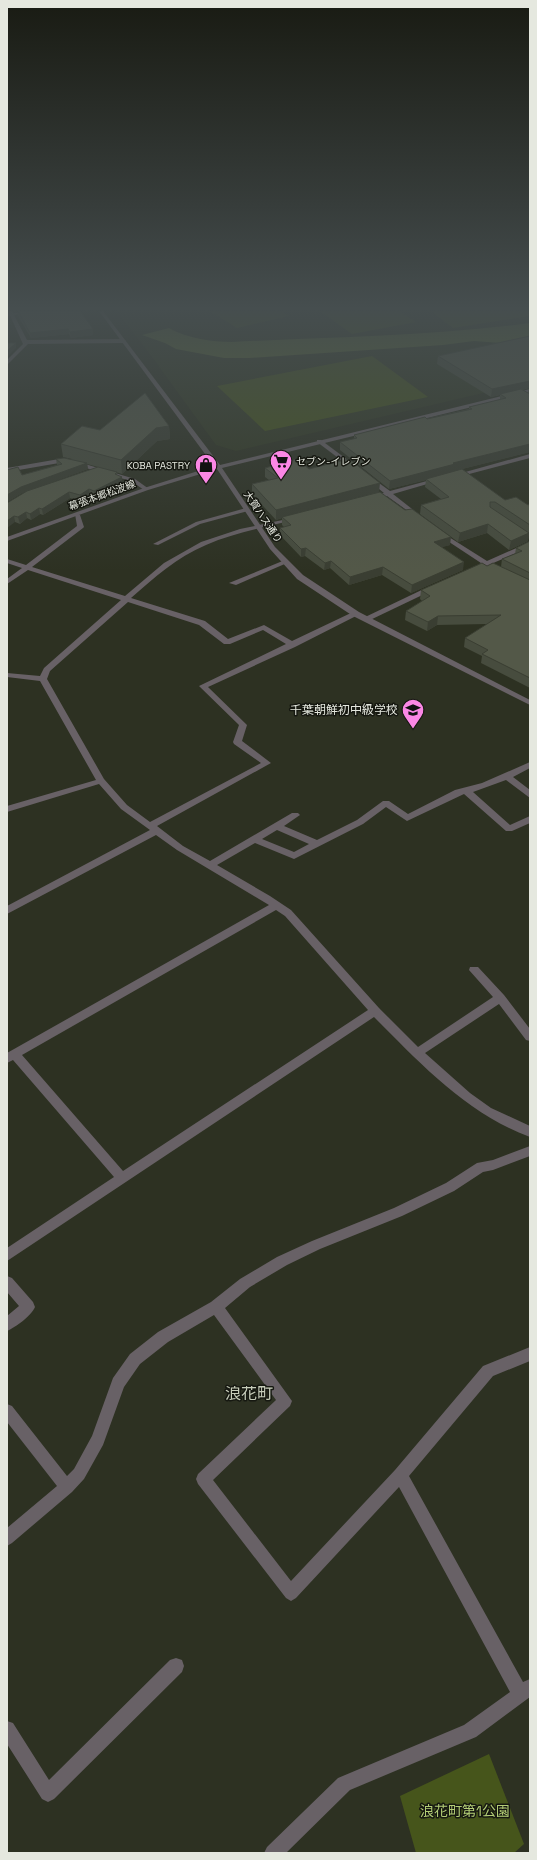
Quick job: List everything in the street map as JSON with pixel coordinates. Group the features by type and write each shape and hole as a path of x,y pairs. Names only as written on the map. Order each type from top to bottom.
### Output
{"street":[{"name":"大賀ハス通り","path":"166,398 218,467 272,548 300,577 365,619 530,703"},
{"name":"幕張本郷松波線","path":"7,539 146,489 218,467 499,398"},
{"path":"319,441 422,520"},
{"path":"365,500 530,456"},
{"path":"7,470 65,460 133,480 146,489"},
{"path":"90,472 97,470"},
{"path":"156,544 198,523 246,510"},
{"path":"7,582 81,527 77,515"},
{"path":"43,679 47,670 127,600 153,575 188,551 212,540 304,516"},
{"path":"433,529 484,564 502,573"},
{"path":"524,535 530,539"},
{"path":"470,570 530,544"},
{"path":"7,561 202,623 227,642 264,627 292,646"},
{"path":"233,583 285,562"},
{"path":"365,619 442,583"},
{"path":"7,910 267,763 237,742 243,725 203,686 292,646 356,614"},
{"path":"7,674 43,679"},
{"path":"43,679 101,781 124,807 180,848 288,913 375,1012 417,1053 466,1096 487,1111 530,1132"},
{"path":"254,839 294,856 360,822 386,803 407,818 458,792 466,791 507,776 530,765"},
{"path":"507,776 530,794"},
{"path":"7,810 101,781"},
{"path":"466,791 510,829 530,819"},
{"path":"210,865 295,815"},
{"path":"276,826 317,844"},
{"path":"122,1178 11,1056 277,905"},
{"path":"474,970 500,998 529,1034"},
{"path":"417,1053 500,998"},
{"path":"7,1255 303,1057 375,1012"},
{"path":"7,1538 67,1487 79,1474 98,1440 118,1383 135,1359 163,1337 216,1307 245,1283 282,1261 316,1245 398,1212 450,1187 482,1167 494,1165 530,1151"},
{"path":"7,1282 28,1307 7,1324"},
{"path":"216,1307 285,1401 203,1479 291,1593 400,1475 488,1372 530,1354"},
{"path":"7,1411 67,1487"},
{"path":"273,1853 344,1784 470,1731 526,1691 400,1475"},
{"path":"7,1729 48,1793 176,1666"}],"shaded area":[{"path":"182,398 463,398 236,451 216,445"}],"green space":[{"path":"230,398 424,398 265,431"},
{"name":"浪花町第1公園","path":"489,1754 524,1844 514,1853 416,1853 400,1796"}],"building":[{"path":"139,398 148,398 169,426 156,428 121,460 61,444 82,426 100,430"},
{"path":"506,398 530,398 530,444 453,463 455,464 390,481 340,442 357,438 354,435 425,417 427,419 472,409 469,407"},
{"path":"64,458 87,463 21,487 7,495 7,470 18,467 22,475 62,464 56,459"},
{"path":"297,459 309,469 349,459 380,483 276,510 252,484 278,478 265,468"},
{"path":"98,467 117,472 115,474 122,477 94,491 89,489 80,495 69,492 42,509 39,508 30,514 26,512 18,517 14,516 7,521 7,503 27,491"},
{"path":"462,469 505,500 516,497 528,505 530,504 530,525 495,502 490,502 490,507 529,533 511,541 488,524 460,533 421,505 449,497 426,479"},
{"path":"380,492 405,510 412,509 451,537 434,542 464,562 412,585 383,567 350,577 331,561 325,563 306,548 301,549 280,528 291,525 282,517"},
{"path":"530,541 530,573 502,559 522,551 516,548"},
{"path":"482,563 487,566 493,563 530,580 530,678 482,654 488,650 465,638 501,615 438,616 428,622 406,611 430,596 421,590"}],"place":[{"name":"セブン-イレブン","path":"281,480"},
{"name":"KOBA PASTRY","path":"206,484"},
{"name":"千葉朝鮮初中級学校","path":"413,730"}],"district":[{"name":"浪花町","path":"249,1393"}]}
